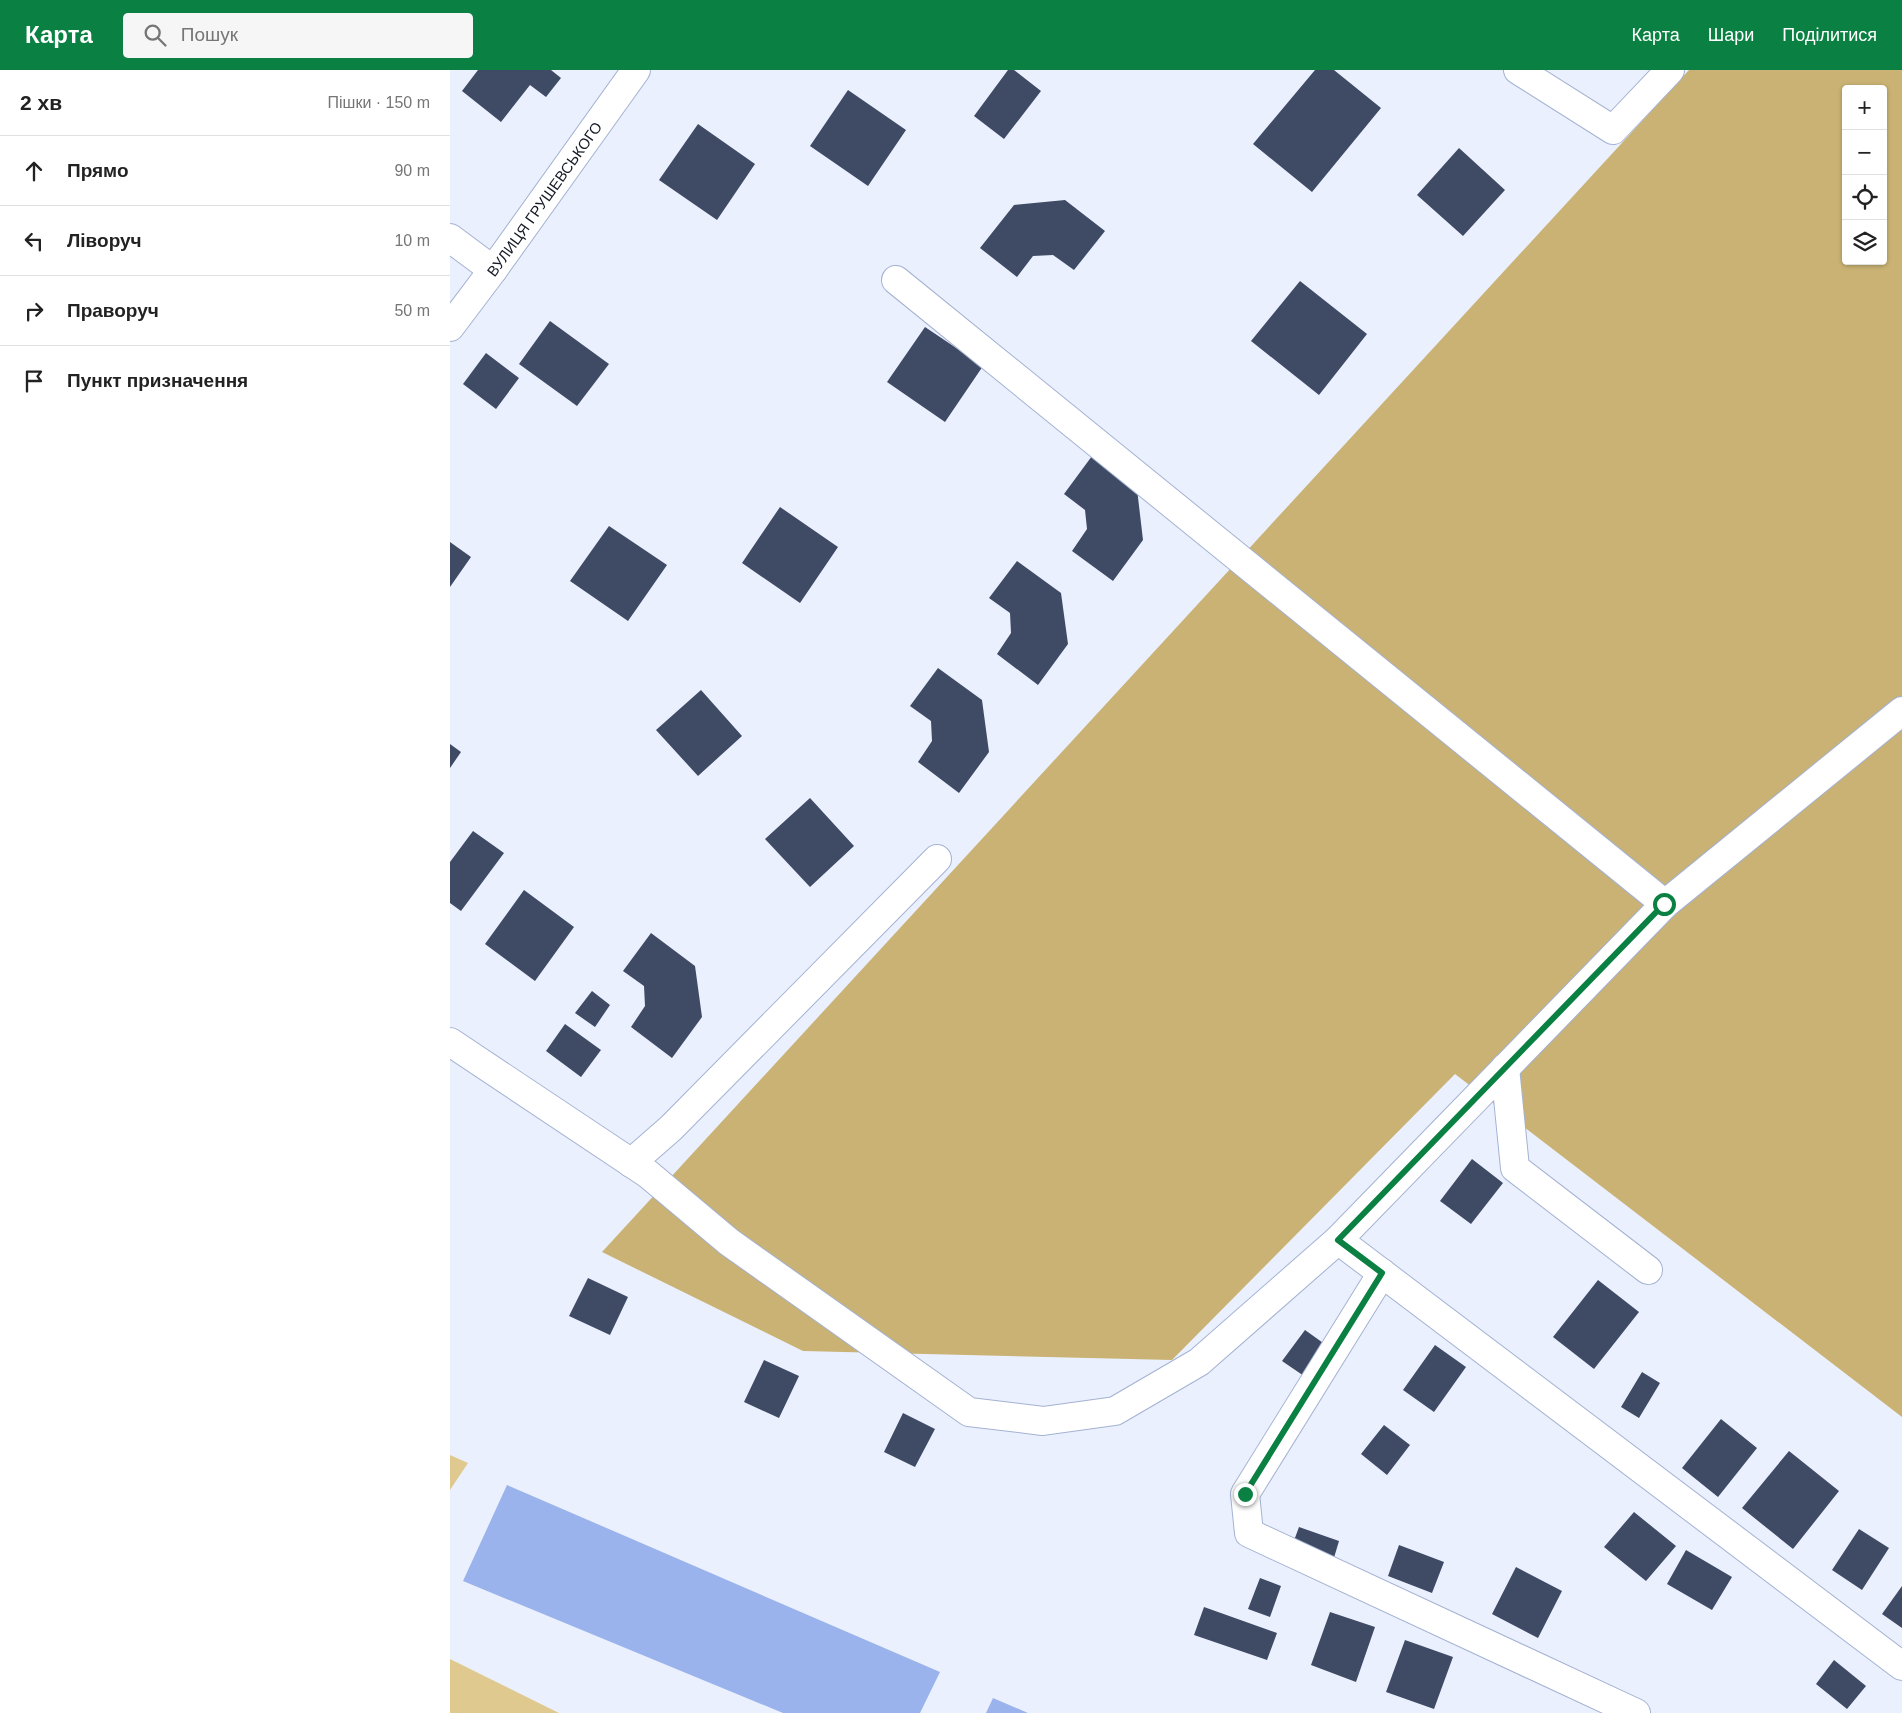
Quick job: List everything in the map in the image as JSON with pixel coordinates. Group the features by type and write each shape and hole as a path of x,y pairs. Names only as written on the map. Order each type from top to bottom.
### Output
{"street":[{"name":"ВУЛИЦЯ ГРУШЕВСЬКОГО","path":"450,327 494,270 636,70"},
{"path":"1518,70 1613,130 1670,70"},
{"path":"450,238 494,270"},
{"path":"896,280 1664,904"},
{"path":"450,1042 648,1174 729,1242 969,1412 1043,1421 1115,1411 1199,1362 1338,1240 1664,904 1902,711"},
{"path":"631,1163 671,1128 937,859"},
{"path":"1505,1068 1515,1168 1648,1270"},
{"path":"1338,1240 1902,1666"},
{"path":"1382,1273 1245,1494 1249,1533 1636,1713"}],"shaded area":[{"path":"1689,70 1902,70 1902,1417 1455,1074 1172,1360 803,1351 602,1252"},
{"path":"450,1455 468,1463 450,1490"},
{"path":"450,1659 559,1713 450,1713"}],"water":[{"path":"507,1485 940,1672 920,1713 783,1713 463,1581"},
{"path":"993,1698 1028,1713 986,1713"}],"building":[{"path":"478,70 551,70 561,78 546,97 530,85 501,122 462,91"},
{"path":"1008,70 1014,70 1041,91 1004,139 974,116"},
{"path":"1315,70 1334,70 1381,108 1312,192 1253,144"},
{"path":"848,90 906,130 868,186 810,146"},
{"path":"698,124 755,164 717,220 659,180"},
{"path":"1459,148 1505,190 1463,236 1417,195"},
{"path":"1065,200 1105,231 1074,270 1053,255 1033,256 1017,277 980,248 1014,205"},
{"path":"1300,281 1367,334 1319,395 1251,341"},
{"path":"550,321 609,364 577,406 519,364"},
{"path":"925,327 983,366 945,422 887,382"},
{"path":"486,353 519,378 496,409 463,384"},
{"path":"1092,456 1137,489 1143,540 1113,581 1072,551 1087,529 1085,510 1064,494"},
{"path":"780,507 838,547 800,603 742,563"},
{"path":"609,526 667,565 628,621 570,581"},
{"path":"450,542 471,557 450,587"},
{"path":"1017,561 1061,593 1068,644 1038,685 997,654 1011,633 1010,613 989,598"},
{"path":"938,668 982,700 989,752 959,793 918,762 932,741 931,721 910,706"},
{"path":"701,690 742,736 698,776 656,730"},
{"path":"450,744 461,752 450,768"},
{"path":"810,798 854,846 810,887 765,839"},
{"path":"473,831 504,853 461,911 450,903 450,862"},
{"path":"524,890 574,927 535,981 485,944"},
{"path":"651,933 695,966 702,1017 672,1058 631,1027 645,1006 644,986 623,971"},
{"path":"592,991 610,1005 595,1027 575,1013"},
{"path":"565,1024 601,1050 581,1077 546,1051"},
{"path":"1472,1159 1503,1183 1471,1224 1440,1201"},
{"path":"588,1278 628,1297 610,1335 569,1316"},
{"path":"1598,1280 1639,1312 1594,1369 1553,1337"},
{"path":"1305,1330 1326,1345 1304,1376 1282,1361"},
{"path":"1435,1345 1466,1367 1434,1412 1403,1390"},
{"path":"764,1360 799,1376 779,1418 744,1402"},
{"path":"1642,1372 1660,1383 1639,1418 1621,1407"},
{"path":"903,1413 935,1429 915,1467 884,1452"},
{"path":"1721,1419 1757,1448 1718,1497 1682,1468"},
{"path":"1384,1425 1410,1445 1387,1475 1361,1454"},
{"path":"1789,1451 1839,1491 1793,1549 1742,1508"},
{"path":"1634,1512 1676,1546 1646,1581 1604,1547"},
{"path":"1299,1527 1339,1541 1333,1561 1292,1546"},
{"path":"1859,1529 1889,1548 1862,1590 1832,1570"},
{"path":"1399,1545 1444,1562 1432,1593 1388,1576"},
{"path":"1686,1550 1732,1577 1712,1610 1667,1584"},
{"path":"1516,1567 1562,1591 1538,1638 1492,1614"},
{"path":"1260,1578 1281,1586 1270,1617 1248,1609"},
{"path":"1902,1586 1902,1628 1882,1614"},
{"path":"1204,1607 1277,1633 1267,1660 1194,1635"},
{"path":"1330,1612 1375,1627 1356,1682 1311,1665"},
{"path":"1405,1640 1453,1657 1434,1709 1386,1692"},
{"path":"1834,1660 1866,1686 1847,1709 1816,1684"}],"route":[{"path":"1245,1494 1382,1273 1338,1240 1664,904"}]}
